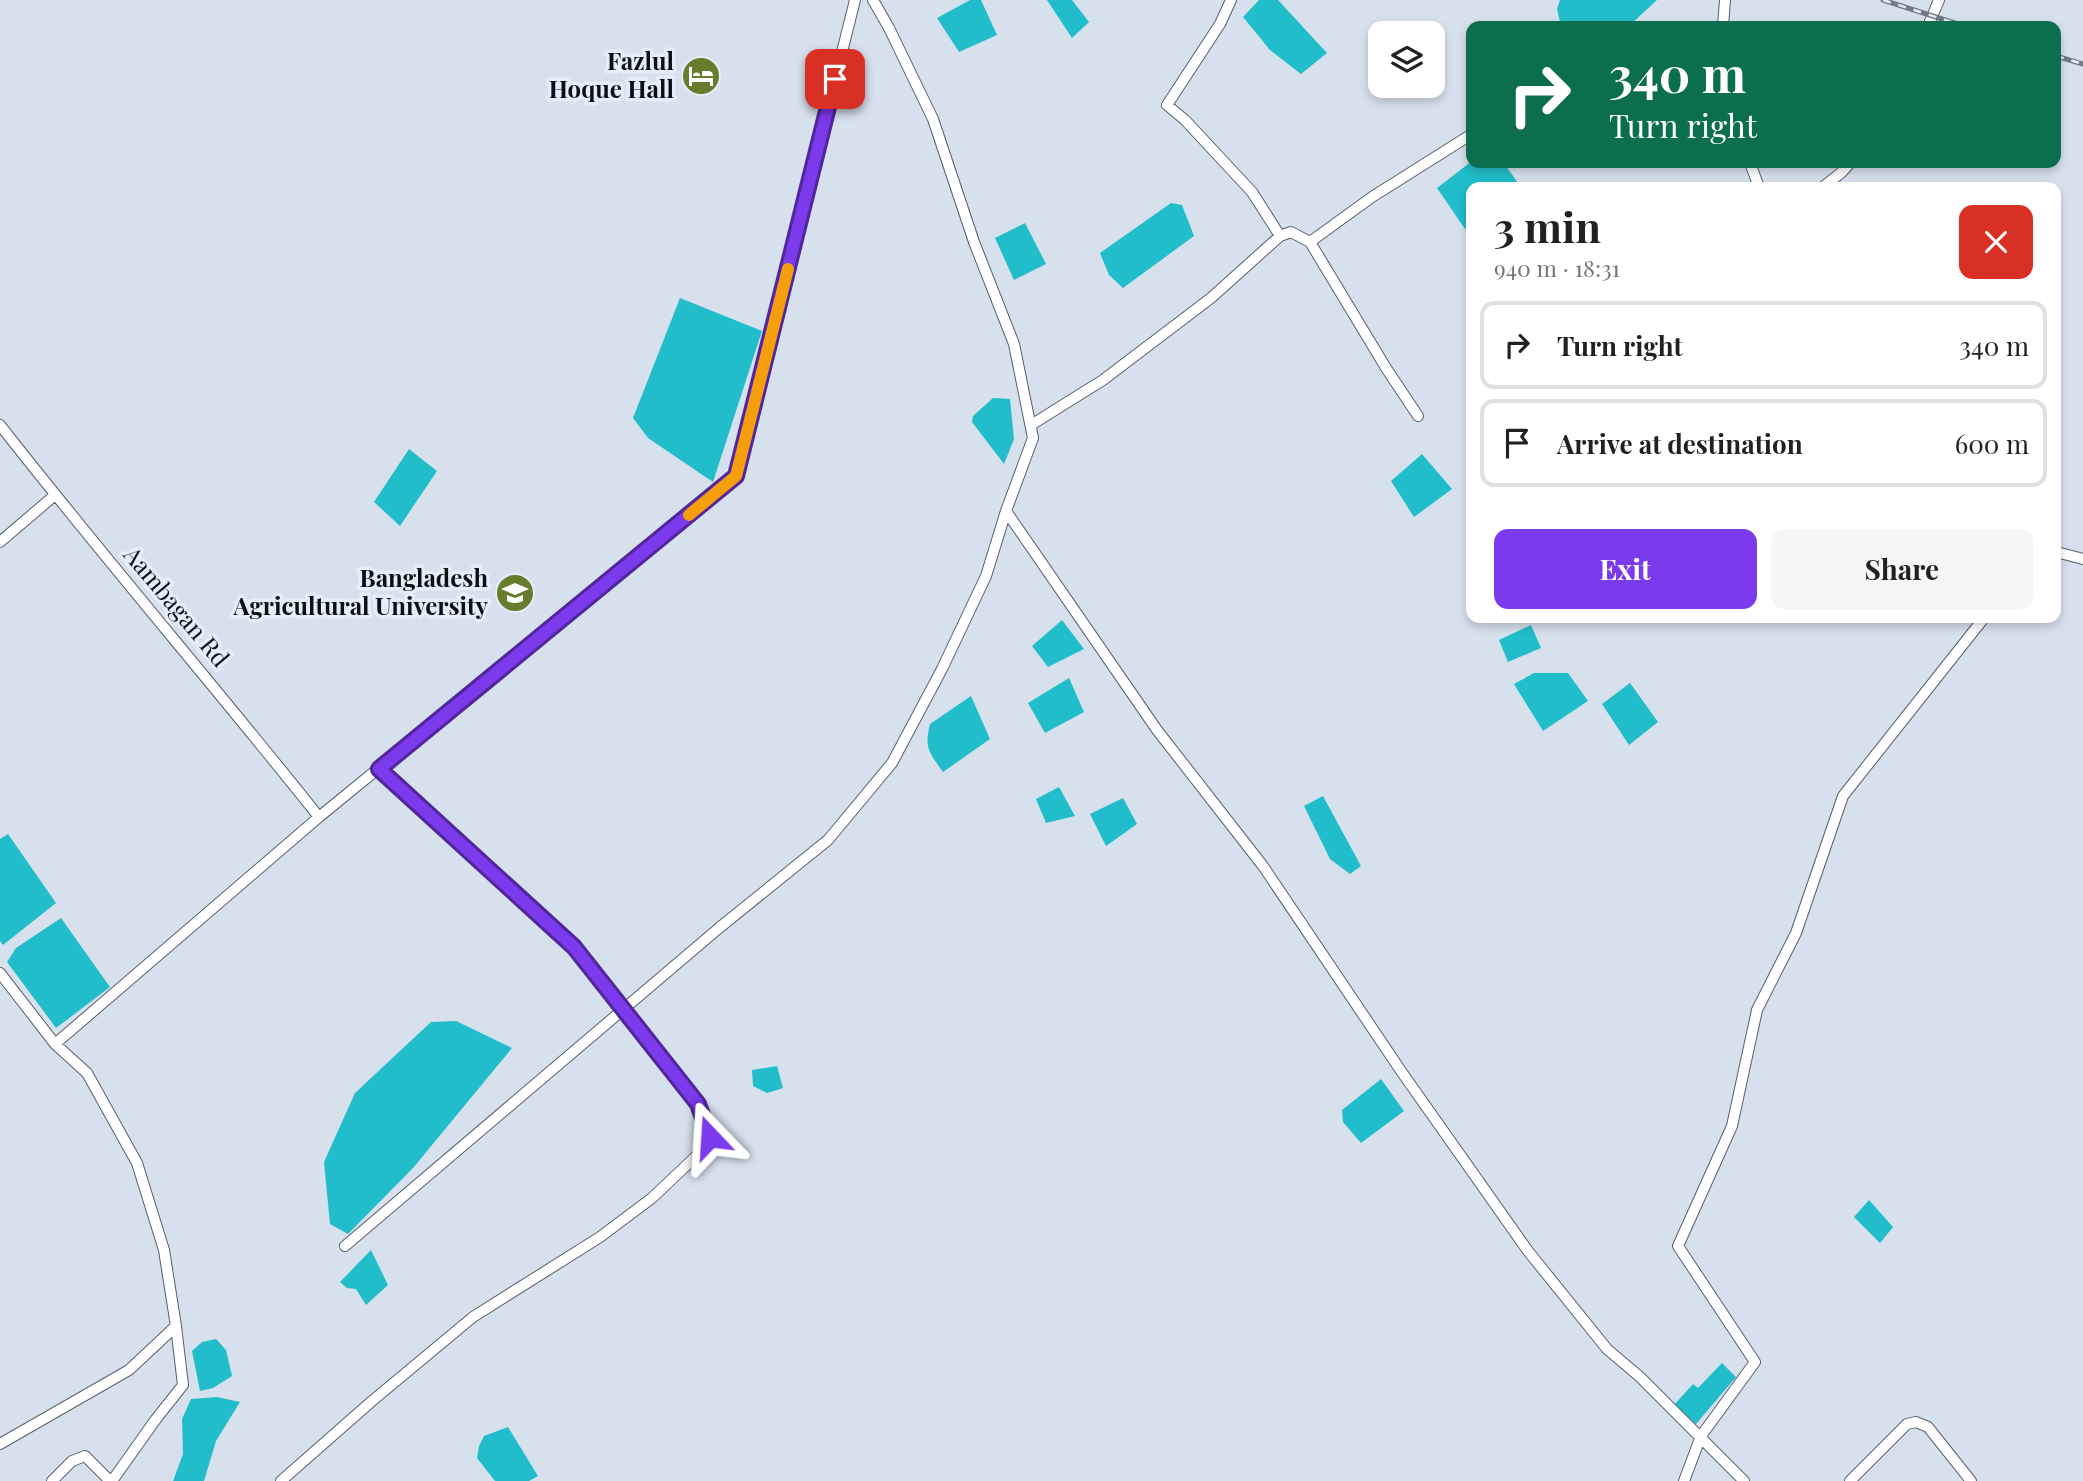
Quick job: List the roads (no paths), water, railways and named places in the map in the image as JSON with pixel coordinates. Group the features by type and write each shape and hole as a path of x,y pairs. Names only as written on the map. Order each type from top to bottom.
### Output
{"street":[{"path":"55,1044 320,817 736,476 855,0"},
{"path":"345,1246 719,928 828,840 892,763 942,669 986,576 1033,438 1031,425 1014,344 974,242 933,119 889,27 873,0"},
{"path":"1231,0 1220,24 1167,105 1185,120 1252,192 1280,236"},
{"path":"1723,21 1725,0"},
{"path":"1930,21 1939,0"},
{"path":"1310,242 1372,197 1466,138"},
{"path":"1829,182 1846,168"},
{"path":"1031,425 1124,364 1212,298 1280,236 1291,232 1310,242 1418,416"},
{"name":"Aambagan Rd","path":"0,425 320,817"},
{"path":"0,542 55,495"},
{"path":"1006,511 1157,730 1263,866 1528,1251 1607,1349 1640,1377 1744,1481"},
{"path":"2061,553 2083,559"},
{"path":"1684,1481 1701,1436 1755,1362 1678,1247 1732,1125 1757,1010 1796,933 1843,796 1980,623"},
{"path":"281,1481 472,1317 600,1237 652,1198 708,1145 710,1137 698,1104 574,947 379,769"},
{"path":"0,973 55,1044 87,1073 137,1163 164,1250 183,1385 111,1481 85,1457 72,1461 52,1481"},
{"path":"0,1444 129,1370 176,1326"},
{"path":"1850,1481 1907,1424 1916,1422 1928,1427 1971,1481"}],"water":[{"path":"970,0 981,0 997,35 959,52 937,18"},
{"path":"1047,0 1072,0 1089,22 1072,38"},
{"path":"1259,0 1278,0 1327,53 1301,74 1270,50 1243,17"},
{"path":"1560,0 1657,0 1634,21 1560,21 1557,9"},
{"path":"1466,166 1466,168 1507,168 1517,182 1466,182 1465,229 1437,188"},
{"path":"1171,203 1182,205 1194,236 1123,288 1109,275 1100,253"},
{"path":"1025,223 1046,264 1014,280 995,238"},
{"path":"680,298 762,331 713,482 648,438 633,418"},
{"path":"993,398 1010,399 1014,439 1004,464 972,422 973,416"},
{"path":"409,449 437,471 400,526 374,502"},
{"path":"1422,454 1452,489 1414,517 1391,481"},
{"path":"1062,620 1084,649 1048,667 1032,646"},
{"path":"1531,625 1541,648 1508,662 1499,640"},
{"path":"1534,673 1568,673 1588,701 1543,731 1514,684"},
{"path":"1069,678 1084,712 1045,733 1028,703"},
{"path":"1630,683 1658,722 1629,745 1602,704"},
{"path":"971,696 990,739 943,772 929,750 930,724"},
{"path":"1059,787 1075,816 1046,823 1036,799"},
{"path":"1323,796 1361,866 1350,874 1330,859 1304,806"},
{"path":"1123,798 1137,824 1106,846 1090,814"},
{"path":"8,834 56,903 3,945 0,941 0,839"},
{"path":"61,918 110,987 56,1028 7,962 16,948"},
{"path":"456,1021 512,1048 413,1168 348,1234 330,1224 324,1162 355,1093 431,1022"},
{"path":"777,1066 783,1088 767,1093 753,1086 752,1070"},
{"path":"1381,1079 1404,1111 1361,1143 1343,1122 1342,1110"},
{"path":"1869,1200 1893,1227 1880,1243 1854,1217"},
{"path":"371,1250 388,1285 366,1305 356,1289 347,1288 340,1282"},
{"path":"216,1339 226,1350 232,1376 213,1388 200,1391 192,1351 202,1342"},
{"path":"1722,1363 1736,1377 1696,1424 1674,1405 1693,1384 1698,1388"},
{"path":"217,1397 240,1402 216,1441 204,1481 173,1481 183,1454 182,1419 191,1399"},
{"path":"508,1427 538,1476 529,1481 495,1481 477,1458 484,1436"}],"railway":[{"path":"1883,0 1948,21"},
{"path":"2061,57 2083,64"}],"place":[{"name":"Fazlul Hoque Hall","path":"701,76"},
{"name":"Bangladesh Agricultural University","path":"515,593"}]}
